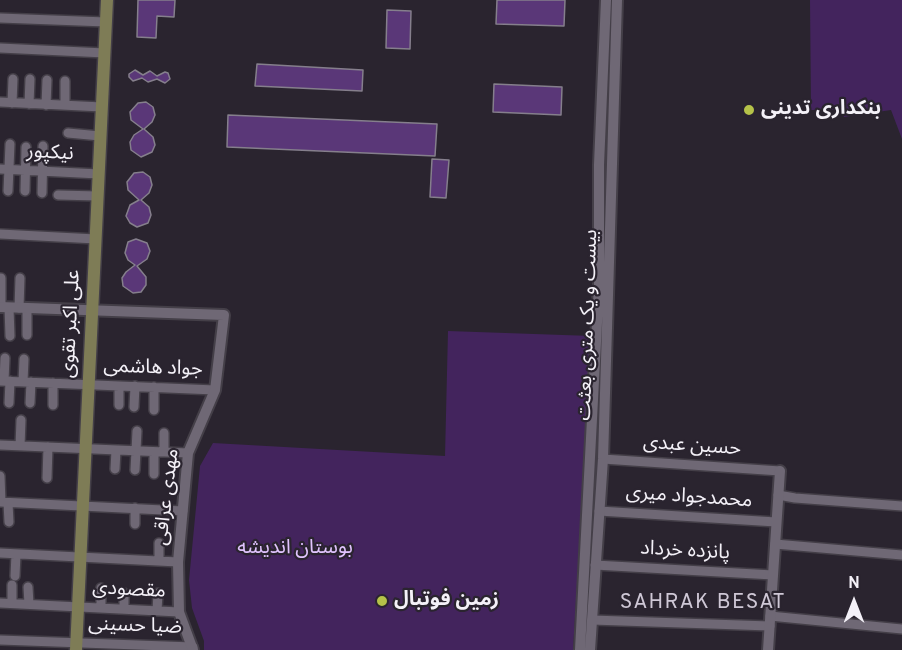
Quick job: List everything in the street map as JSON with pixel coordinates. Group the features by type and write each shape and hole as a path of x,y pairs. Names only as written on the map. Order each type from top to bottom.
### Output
{"main road":[{"name":"علی اکبر تقوی","path":"76,646 107,0"}],"street":[{"name":"بیست و یک متری بعثت","path":"580,650 596,364 599,165 606,0"},
{"name":"بیست و یک متری بعثت","path":"590,650 603,459 617,0"},
{"path":"0,18 106,22"},
{"path":"0,48 105,52"},
{"path":"12,103 13,79"},
{"path":"30,79 30,104"},
{"path":"46,105 47,80"},
{"path":"65,81 65,105"},
{"path":"0,102 102,107"},
{"path":"68,133 100,136"},
{"path":"9,191 5,170 10,144"},
{"path":"42,193 43,146"},
{"path":"25,191 26,147"},
{"name":"نیکپور","path":"5,170 99,174"},
{"path":"58,195 98,196"},
{"path":"0,234 96,239"},
{"path":"1,278 11,308 27,335"},
{"path":"10,336 11,308 20,278"},
{"path":"11,308 92,311"},
{"name":"مهدی عراقی","path":"92,311 224,315 215,390 188,453 178,562 179,612 193,649"},
{"path":"5,358 4,381 9,403"},
{"path":"24,359 30,403"},
{"name":"جواد هاشمی","path":"4,381 215,390"},
{"path":"53,383 53,405"},
{"path":"119,386 119,405"},
{"path":"134,407 135,386"},
{"path":"154,387 154,410"},
{"path":"21,420 21,446"},
{"path":"135,470 138,431"},
{"path":"154,474 164,433"},
{"path":"0,445 188,453"},
{"path":"47,478 48,447"},
{"path":"116,469 117,450"},
{"name":"حسین عبدی","path":"603,459 780,471"},
{"path":"768,650 780,471"},
{"path":"0,476 3,502 9,522"},
{"path":"778,495 902,506"},
{"path":"3,502 183,511"},
{"path":"135,508 135,524"},
{"name":"محمدجواد میری","path":"599,511 777,522"},
{"path":"159,543 159,561"},
{"path":"775,544 902,555"},
{"path":"0,553 178,562"},
{"path":"12,603 16,554"},
{"name":"پانزده خرداد","path":"595,565 773,575"},
{"path":"28,587 29,604"},
{"path":"101,588 101,608"},
{"path":"124,593 124,609"},
{"path":"157,611 158,593"},
{"name":"مقصودی","path":"0,603 179,612"},
{"path":"592,620 770,621 902,629"},
{"name":"ضیا حسینی","path":"0,640 76,646 193,649"}],"green space":[{"path":"810,0 902,0 902,139 891,110 844,117 841,110 811,110"},
{"name":"بوستان اندیشه","path":"448,331 592,336 573,650 204,650 204,641 192,608 189,580 200,466 213,443 445,456"}],"building":[{"path":"138,0 175,0 174,17 157,16 156,38 137,37"},
{"path":"497,0 565,0 564,26 496,24"},
{"path":"387,10 411,11 410,49 386,48"},
{"path":"257,64 363,70 362,91 255,86"},
{"path":"135,70 143,75 150,71 157,76 165,72 168,73 170,79 165,83 157,79 148,82 142,78 133,81 129,74"},
{"path":"494,84 562,87 561,115 493,112"},
{"path":"146,102 153,107 155,115 152,122 144,129 153,137 155,145 152,152 141,157 131,150 130,142 134,135 143,129 131,120 130,112 138,103"},
{"path":"228,115 437,124 435,156 227,147"},
{"path":"432,159 449,160 446,198 430,197"},
{"path":"143,172 150,177 152,185 149,193 141,200 149,207 151,215 148,223 137,227 130,223 126,216 130,205 139,200 128,190 127,182 134,173"},
{"path":"136,239 147,243 150,251 147,259 137,266 146,277 146,285 141,292 133,293 123,286 122,278 135,265 128,260 125,253 128,242"}],"place":[{"name":"بنکداری تدینی","path":"749,110"},
{"name":"زمین فوتبال","path":"382,601"}],"district":[{"name":"SAHRAK BESAT","path":"703,604"}]}
